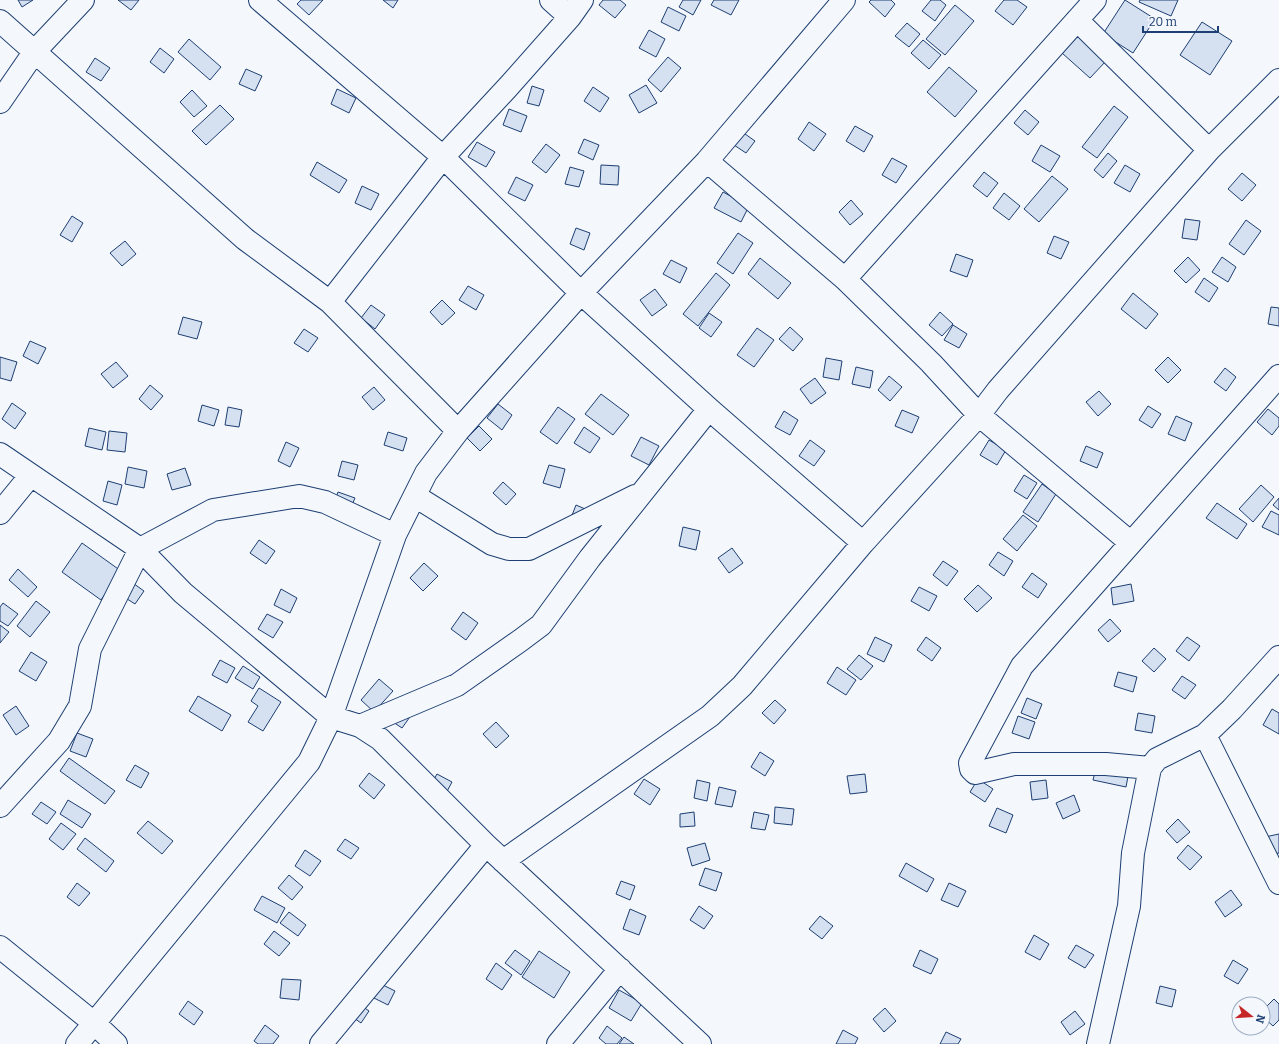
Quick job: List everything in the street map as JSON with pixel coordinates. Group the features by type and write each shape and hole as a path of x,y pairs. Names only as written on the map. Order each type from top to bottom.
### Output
{"street":[{"path":"0,102 35,51 84,0"},
{"path":"260,0 443,157 581,293 709,409 863,543"},
{"path":"330,302 443,157 508,87 576,8 550,0"},
{"path":"77,1044 309,762 331,718 395,535 426,473 458,431 581,293 707,161 844,0"},
{"path":"845,279 1095,0"},
{"path":"1077,20 1209,150"},
{"path":"0,21 245,239 330,302 458,431"},
{"path":"504,861 710,716 742,686 863,543 979,415 998,390 1209,150 1279,80"},
{"path":"707,161 845,279 931,362 979,415 1131,543"},
{"path":"1150,768 1106,764 1014,764 975,774 971,769 970,763 1022,666 1279,376"},
{"path":"360,726 457,685 541,625 590,558 709,409"},
{"path":"0,454 140,549 183,593 331,718 360,726 380,739 486,845 700,1044"},
{"path":"0,513 31,475"},
{"path":"415,496 492,544 509,549 529,549 642,493"},
{"path":"0,806 59,741 80,706 90,649 140,549 213,510 299,496 325,502 395,535"},
{"path":"1098,1044 1129,906 1133,852 1150,768 1157,760 1205,735 1232,709 1279,657"},
{"path":"1205,735 1279,883"},
{"path":"321,1044 486,845"},
{"path":"0,947 94,1023 116,1044"},
{"path":"558,1044 620,970"}],"building":[{"path":"18,0 33,0 22,7"},
{"path":"118,0 139,0 131,10"},
{"path":"301,0 323,0 309,15 297,4"},
{"path":"383,0 398,0 393,8"},
{"path":"603,0 620,0 626,5 615,18 599,5"},
{"path":"683,0 701,0 693,15 679,7"},
{"path":"714,0 739,0 731,15 711,5"},
{"path":"871,0 891,0 895,4 885,17 869,2"},
{"path":"931,0 940,0 946,5 935,21 922,11"},
{"path":"1004,0 1017,0 1027,7 1013,25 995,11"},
{"path":"1125,0 1155,19 1133,53 1103,34"},
{"path":"1140,0 1178,0 1171,16 1139,2"},
{"path":"955,5 974,21 945,55 926,39"},
{"path":"668,7 686,16 679,31 661,22"},
{"path":"1202,22 1232,41 1210,75 1180,55"},
{"path":"907,23 920,34 909,47 895,36"},
{"path":"649,30 665,39 656,57 639,48"},
{"path":"1078,35 1106,61 1090,78 1062,53"},
{"path":"189,39 221,67 210,80 178,52"},
{"path":"923,40 941,55 929,69 911,53"},
{"path":"160,48 174,59 164,73 150,62"},
{"path":"668,57 681,68 661,92 648,80"},
{"path":"95,58 110,68 101,81 86,72"},
{"path":"949,67 977,91 955,117 927,92"},
{"path":"246,69 262,76 255,91 239,84"},
{"path":"646,85 657,103 639,113 629,95"},
{"path":"532,86 544,90 539,106 527,103"},
{"path":"593,87 609,98 600,112 584,101"},
{"path":"337,89 356,98 349,113 331,104"},
{"path":"192,90 207,106 194,117 180,102"},
{"path":"220,105 234,119 206,145 192,131"},
{"path":"1114,106 1128,117 1097,158 1082,147"},
{"path":"509,109 527,116 521,132 503,125"},
{"path":"1025,110 1039,122 1028,135 1014,123"},
{"path":"809,122 826,134 814,151 798,139"},
{"path":"855,126 873,136 864,152 846,141"},
{"path":"738,129 755,141 746,153 728,141"},
{"path":"584,139 599,145 593,160 578,153"},
{"path":"477,142 495,152 486,167 468,157"},
{"path":"546,144 560,155 546,173 532,162"},
{"path":"1041,145 1060,156 1050,172 1032,161"},
{"path":"1108,153 1117,161 1103,178 1094,170"},
{"path":"892,158 907,166 896,183 882,175"},
{"path":"317,162 347,180 339,193 310,175"},
{"path":"601,165 619,166 618,185 600,184"},
{"path":"1125,165 1140,174 1130,192 1114,183"},
{"path":"570,167 584,171 579,187 565,184"},
{"path":"984,172 998,183 987,197 973,186"},
{"path":"1242,173 1256,185 1242,201 1228,189"},
{"path":"1052,176 1068,189 1039,222 1024,209"},
{"path":"516,177 533,185 525,201 508,193"},
{"path":"362,186 379,194 371,210 355,203"},
{"path":"723,192 749,206 741,222 714,208"},
{"path":"1004,193 1020,206 1009,220 993,208"},
{"path":"851,200 863,214 850,225 839,212"},
{"path":"72,216 83,223 72,242 60,235"},
{"path":"1185,219 1200,221 1197,240 1182,238"},
{"path":"1246,220 1261,231 1244,255 1229,244"},
{"path":"576,228 590,233 584,250 570,244"},
{"path":"738,233 753,243 733,274 717,263"},
{"path":"1054,236 1069,242 1061,259 1047,253"},
{"path":"125,241 136,254 122,266 110,253"},
{"path":"956,254 973,260 967,277 950,271"},
{"path":"1188,257 1200,270 1186,283 1174,271"},
{"path":"1222,257 1236,267 1228,282 1212,272"},
{"path":"760,258 791,283 778,299 748,274"},
{"path":"671,260 687,268 680,283 663,274"},
{"path":"716,273 730,285 698,326 683,314"},
{"path":"1204,278 1218,288 1209,302 1195,292"},
{"path":"468,286 484,295 476,310 459,300"},
{"path":"655,289 667,305 652,316 640,300"},
{"path":"1133,293 1158,314 1146,329 1121,309"},
{"path":"442,300 455,313 442,325 430,312"},
{"path":"371,305 385,315 375,329 361,318"},
{"path":"1271,307 1279,308 1279,326 1268,324"},
{"path":"940,312 953,324 942,336 929,325"},
{"path":"709,313 722,322 711,337 699,328"},
{"path":"183,317 202,322 197,339 178,334"},
{"path":"953,325 967,334 959,348 944,340"},
{"path":"790,327 803,339 793,351 779,339"},
{"path":"757,328 774,340 754,367 737,355"},
{"path":"304,329 318,338 308,352 294,343"},
{"path":"30,341 46,348 38,364 23,356"},
{"path":"0,357 17,362 11,381 0,378"},
{"path":"1168,357 1181,370 1168,383 1155,370"},
{"path":"826,358 842,361 839,380 823,377"},
{"path":"116,362 128,376 113,388 101,374"},
{"path":"856,367 873,371 870,388 852,384"},
{"path":"1225,368 1236,377 1226,391 1214,382"},
{"path":"889,376 902,387 890,401 878,390"},
{"path":"815,378 826,393 811,404 800,389"},
{"path":"150,385 163,396 151,410 139,399"},
{"path":"374,387 385,400 373,410 362,397"},
{"path":"1099,391 1111,404 1098,416 1086,402"},
{"path":"601,394 629,415 613,435 585,414"},
{"path":"12,403 26,413 15,429 2,419"},
{"path":"498,404 512,415 502,430 487,418"},
{"path":"202,405 219,410 214,426 198,421"},
{"path":"1148,406 1161,414 1152,428 1139,420"},
{"path":"228,407 242,410 239,427 225,425"},
{"path":"558,407 575,419 557,444 540,432"},
{"path":"1268,409 1279,418 1279,426 1272,435 1257,422"},
{"path":"902,410 919,417 912,433 895,426"},
{"path":"784,411 798,420 790,435 775,427"},
{"path":"1176,416 1192,423 1185,441 1168,434"},
{"path":"479,426 492,439 480,451 467,438"},
{"path":"584,427 600,438 590,453 574,443"},
{"path":"89,428 106,432 102,450 85,446"},
{"path":"109,431 127,433 125,452 107,450"},
{"path":"388,432 407,438 403,451 384,445"},
{"path":"641,437 659,446 649,465 631,456"},
{"path":"810,440 825,451 814,466 799,456"},
{"path":"989,440 1006,450 997,465 980,455"},
{"path":"286,442 299,448 290,467 278,461"},
{"path":"1086,446 1103,453 1097,468 1080,461"},
{"path":"342,461 358,465 354,480 338,476"},
{"path":"549,465 565,469 560,488 543,483"},
{"path":"128,467 147,471 144,488 125,484"},
{"path":"185,468 191,485 172,490 167,474"},
{"path":"1024,475 1037,483 1027,499 1014,491"},
{"path":"108,481 122,485 117,505 103,501"},
{"path":"503,482 516,494 506,505 493,493"},
{"path":"1042,484 1056,494 1038,522 1023,512"},
{"path":"1261,485 1274,497 1253,522 1239,509"},
{"path":"338,492 355,498 348,514 332,508"},
{"path":"1279,498 1279,510 1273,505"},
{"path":"1217,503 1247,524 1237,539 1206,518"},
{"path":"576,505 592,512 569,523"},
{"path":"1271,511 1279,515 1279,535 1262,527"},
{"path":"1023,515 1037,526 1017,551 1003,539"},
{"path":"683,527 700,531 696,550 679,546"},
{"path":"259,540 275,551 266,564 250,553"},
{"path":"82,543 121,571 101,600 62,572"},
{"path":"732,548 743,563 729,573 718,558"},
{"path":"998,552 1013,561 1004,576 989,565"},
{"path":"943,561 958,571 947,586 933,575"},
{"path":"424,563 438,576 423,591 410,578"},
{"path":"18,569 37,587 28,597 9,580"},
{"path":"1032,573 1047,584 1038,598 1022,587"},
{"path":"130,581 144,591 135,604 121,595"},
{"path":"1131,584 1134,601 1113,605 1111,588"},
{"path":"978,585 992,598 977,612 964,599"},
{"path":"919,587 937,596 929,611 911,601"},
{"path":"281,589 297,598 290,613 274,605"},
{"path":"36,601 50,612 30,637 17,626"},
{"path":"3,603 18,614 8,626 0,621 0,607"},
{"path":"463,612 478,623 466,640 451,629"},
{"path":"267,614 283,622 273,638 258,629"},
{"path":"1110,619 1121,631 1108,642 1098,630"},
{"path":"0,625 9,632 0,643"},
{"path":"875,637 892,645 884,662 867,654"},
{"path":"926,637 941,648 932,661 917,650"},
{"path":"1187,637 1200,646 1189,661 1176,651"},
{"path":"1154,648 1166,659 1154,672 1142,661"},
{"path":"31,652 47,662 36,681 19,671"},
{"path":"859,655 873,666 861,680 847,669"},
{"path":"220,660 235,668 227,683 212,675"},
{"path":"243,666 260,677 253,689 235,678"},
{"path":"837,667 856,680 846,695 827,683"},
{"path":"1118,672 1137,677 1133,692 1114,686"},
{"path":"1182,676 1196,685 1185,699 1172,690"},
{"path":"379,679 393,691 374,712 361,700"},
{"path":"259,688 281,702 263,731 248,722 258,706 251,701"},
{"path":"198,696 231,715 222,731 189,711"},
{"path":"1027,698 1042,704 1036,719 1021,713"},
{"path":"775,700 786,710 774,724 762,713"},
{"path":"16,706 29,726 16,735 3,715"},
{"path":"1272,709 1279,713 1279,734 1263,725"},
{"path":"1138,713 1155,716 1152,733 1135,730"},
{"path":"412,714 402,728 390,720"},
{"path":"1018,716 1035,722 1029,739 1012,733"},
{"path":"496,722 509,736 496,748 483,734"},
{"path":"77,733 93,739 86,757 70,751"},
{"path":"760,752 774,761 765,776 751,767"},
{"path":"69,758 115,791 105,804 60,771"},
{"path":"1097,764 1129,771 1126,787 1093,780"},
{"path":"135,765 149,773 141,788 126,780"},
{"path":"369,773 385,785 374,799 359,786"},
{"path":"437,774 452,782 444,797 429,788"},
{"path":"865,774 867,792 850,794 847,776"},
{"path":"644,779 660,789 650,805 634,794"},
{"path":"978,779 993,789 985,802 970,792"},
{"path":"697,780 710,783 707,801 694,798"},
{"path":"1046,780 1048,798 1032,800 1030,782"},
{"path":"719,787 736,791 732,807 715,804"},
{"path":"1074,795 1080,811 1063,819 1056,803"},
{"path":"68,800 91,814 82,828 60,814"},
{"path":"41,802 56,812 47,824 32,814"},
{"path":"775,807 794,809 792,825 774,823"},
{"path":"997,808 1013,815 1006,833 989,826"},
{"path":"694,812 695,826 680,827 680,814"},
{"path":"754,812 769,815 765,830 751,828"},
{"path":"1178,819 1190,832 1177,843 1166,831"},
{"path":"148,821 173,841 162,854 137,833"},
{"path":"61,823 76,834 63,850 49,839"},
{"path":"1279,834 1279,853 1268,855 1265,837"},
{"path":"85,838 114,861 106,872 77,849"},
{"path":"345,839 359,848 351,859 337,850"},
{"path":"705,843 710,860 692,866 687,848"},
{"path":"1188,845 1202,857 1190,870 1177,858"},
{"path":"305,850 321,861 310,876 295,866"},
{"path":"906,863 934,879 927,892 899,876"},
{"path":"705,868 722,873 716,891 699,885"},
{"path":"289,875 303,887 292,900 278,888"},
{"path":"621,881 635,886 630,900 616,894"},
{"path":"77,883 90,893 79,906 67,897"},
{"path":"949,883 966,891 958,907 941,900"},
{"path":"1231,890 1242,905 1225,917 1215,902"},
{"path":"262,896 285,908 277,923 254,910"},
{"path":"699,906 713,916 704,929 690,920"},
{"path":"630,909 646,916 639,935 623,929"},
{"path":"289,912 306,925 298,936 280,923"},
{"path":"820,916 833,926 822,939 809,929"},
{"path":"274,931 290,943 279,956 264,944"},
{"path":"1034,935 1049,944 1040,960 1025,952"},
{"path":"1076,945 1094,955 1085,968 1068,958"},
{"path":"515,950 530,961 521,975 505,963"},
{"path":"920,950 938,959 931,974 913,966"},
{"path":"539,951 570,972 554,998 522,977"},
{"path":"1233,960 1248,969 1238,984 1224,976"},
{"path":"496,963 512,975 502,990 486,979"},
{"path":"282,979 301,980 299,1000 280,998"},
{"path":"379,983 395,991 388,1005 372,997"},
{"path":"1160,986 1176,990 1172,1007 1156,1003"},
{"path":"619,990 642,1003 631,1021 609,1008"},
{"path":"352,999 369,1011 361,1023 344,1011"},
{"path":"1274,999 1279,1004 1279,1020 1273,1026 1271,1024 1271,1002"},
{"path":"188,1001 203,1012 194,1025 179,1014"},
{"path":"885,1008 896,1021 884,1032 873,1019"},
{"path":"1075,1011 1085,1024 1070,1035 1061,1022"},
{"path":"265,1025 279,1036 273,1044 258,1044 254,1041"},
{"path":"607,1026 622,1038 617,1044 606,1044 599,1038"},
{"path":"843,1030 858,1038 855,1044 836,1044"},
{"path":"946,1032 961,1039 958,1044 940,1044"},
{"path":"624,1037 634,1044 619,1044"}]}
